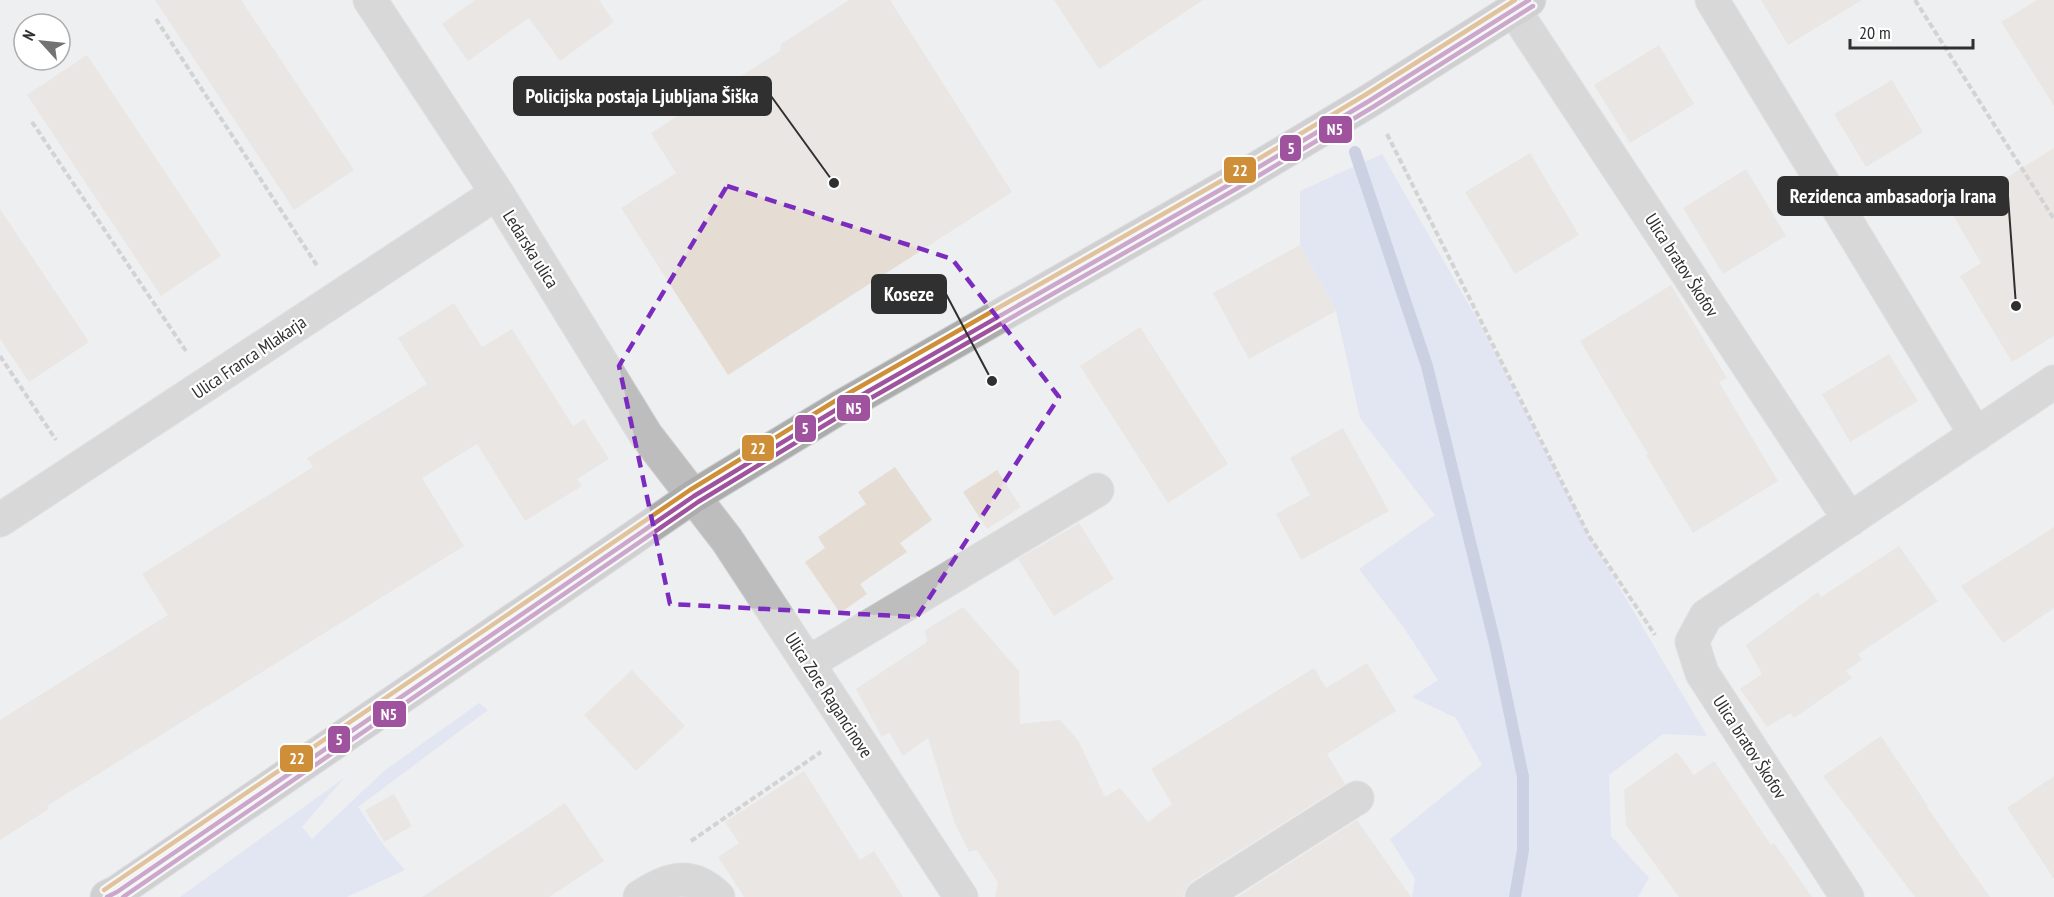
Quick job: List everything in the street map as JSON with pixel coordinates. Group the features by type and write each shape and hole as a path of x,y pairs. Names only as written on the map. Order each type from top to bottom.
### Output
{"main road":[{"path":"112,895 694,496 839,408 1219,190 1369,101 1521,5"}],"street":[{"name":"Ledarska ulica","path":"370,0 497,193 646,435 694,496"},
{"path":"1712,0 1976,435"},
{"name":"Ulica bratov Škofov","path":"1521,5 1850,520"},
{"name":"Ulica Franca Mlakarja","path":"0,520 497,193"},
{"name":"Ulica bratov Škofov","path":"1847,897 1702,673 1692,642 1706,616 2054,382"},
{"path":"808,663 1097,490"},
{"name":"Ulica Zore Ragancinove","path":"694,496 727,540 961,897"},
{"path":"1202,897 1357,798"},
{"path":"640,897 668,880 689,881 705,887 718,897"}],"path":[{"path":"1915,0 2054,219"},
{"path":"156,19 338,297"},
{"path":"1369,101 1423,203 1484,331 1589,536 1672,661 1702,673"},
{"path":"32,122 208,384"},
{"path":"0,356 76,471"},
{"path":"689,881 691,840 852,730"}],"highlighted area":[{"path":"727,186 952,259 1059,397 917,617 670,604 619,366"}],"shaded area":[{"path":"1382,154 1484,331 1589,536 1707,736 1663,734 1609,775 1611,836 1649,878 1638,897 1412,897 1415,879 1390,839 1482,765 1456,718 1412,697 1438,680 1404,628 1359,569 1435,515 1360,418 1336,311 1300,245 1300,191"},
{"path":"479,703 488,710 358,807 385,847 405,870 347,897 180,897 344,778 302,827 312,839 384,771"}],"building":[{"path":"155,0 241,0 354,170 294,210"},
{"path":"475,0 599,0 614,22 560,61 529,18 468,61 442,24"},
{"path":"849,0 890,0 1012,192 728,375 621,208 676,173 651,133 780,51 781,44"},
{"path":"1054,0 1203,0 1099,69"},
{"path":"1761,0 1862,0 1788,45"},
{"path":"2037,0 2054,0 2054,106 2001,22"},
{"path":"1659,45 1694,104 1630,143 1594,85"},
{"path":"87,55 221,256 161,296 27,95 62,72 72,72 72,65"},
{"path":"1892,80 1923,132 1866,167 1834,114"},
{"path":"2054,148 2054,336 2012,362 1960,276 1981,263 1951,212"},
{"path":"1530,153 1579,235 1515,274 1465,192"},
{"path":"1746,169 1786,236 1723,274 1683,208"},
{"path":"0,209 89,342 29,382 0,339"},
{"path":"1300,245 1336,311 1249,359 1213,293"},
{"path":"1671,285 1727,378 1719,382 1778,481 1693,533 1580,341"},
{"path":"454,303 482,347 512,329 573,426 584,419 609,459 577,479 582,486 525,521 477,444 422,478 464,546 47,806 49,809 0,840 0,720 168,615 142,574 313,467 307,458 427,384 398,338"},
{"path":"1140,327 1228,464 1168,503 1080,366"},
{"path":"1889,354 1918,401 1850,442 1822,394"},
{"path":"1343,428 1389,511 1301,560 1276,514 1310,495 1290,458"},
{"path":"895,467 932,520 900,543 907,552 860,584 867,594 840,613 805,562 825,548 818,537 866,504 858,492"},
{"path":"997,470 1021,507 987,529 963,492"},
{"path":"1079,523 1114,579 1054,616 1018,559"},
{"path":"2054,527 2054,608 2003,643 1961,586"},
{"path":"1899,546 1938,601 1858,654 1862,660 1846,671 1852,678 1794,718 1790,713 1767,727 1740,689 1762,674 1746,645 1818,592 1821,597"},
{"path":"963,607 1019,671 1020,724 1060,720 1078,740 1105,797 1120,788 1148,822 1172,804 1151,769 1314,668 1326,688 1367,663 1396,711 1327,754 1345,784 1192,881 1183,897 995,897 998,883 977,850 969,852 955,824 928,738 903,756 889,732 882,737 856,689 927,642 925,630"},
{"path":"632,670 685,726 636,771 584,715"},
{"path":"1881,736 1990,897 1915,897 1823,776"},
{"path":"1677,752 1694,775 1714,761 1771,845 1774,843 1812,897 1679,897 1626,825 1624,790"},
{"path":"804,771 860,860 874,851 903,897 744,897 718,857 739,843 725,822"},
{"path":"2054,776 2054,879 2007,808"},
{"path":"394,794 412,826 384,842 365,810"},
{"path":"565,803 604,861 549,897 422,897"},
{"path":"1357,820 1411,897 1237,897"}],"waterway":[{"path":"1355,152 1427,366 1496,648 1523,777 1523,850 1515,897"}],"transit line":[{"name":"22","path":"104,890 690,490 835,401 1235,173 1365,95 1515,0"},
{"name":"5","path":"107,897 694,496 839,408 1239,179 1369,101 1529,0"},
{"name":"N5","path":"123,897 698,502 843,414 1243,185 1373,107 1533,6"}],"place":[{"name":"Policijska postaja Ljubljana Šiška","path":"834,183"},
{"name":"Rezidenca ambasadorja Irana","path":"2016,306"},
{"name":"Koseze","path":"992,381"}]}
